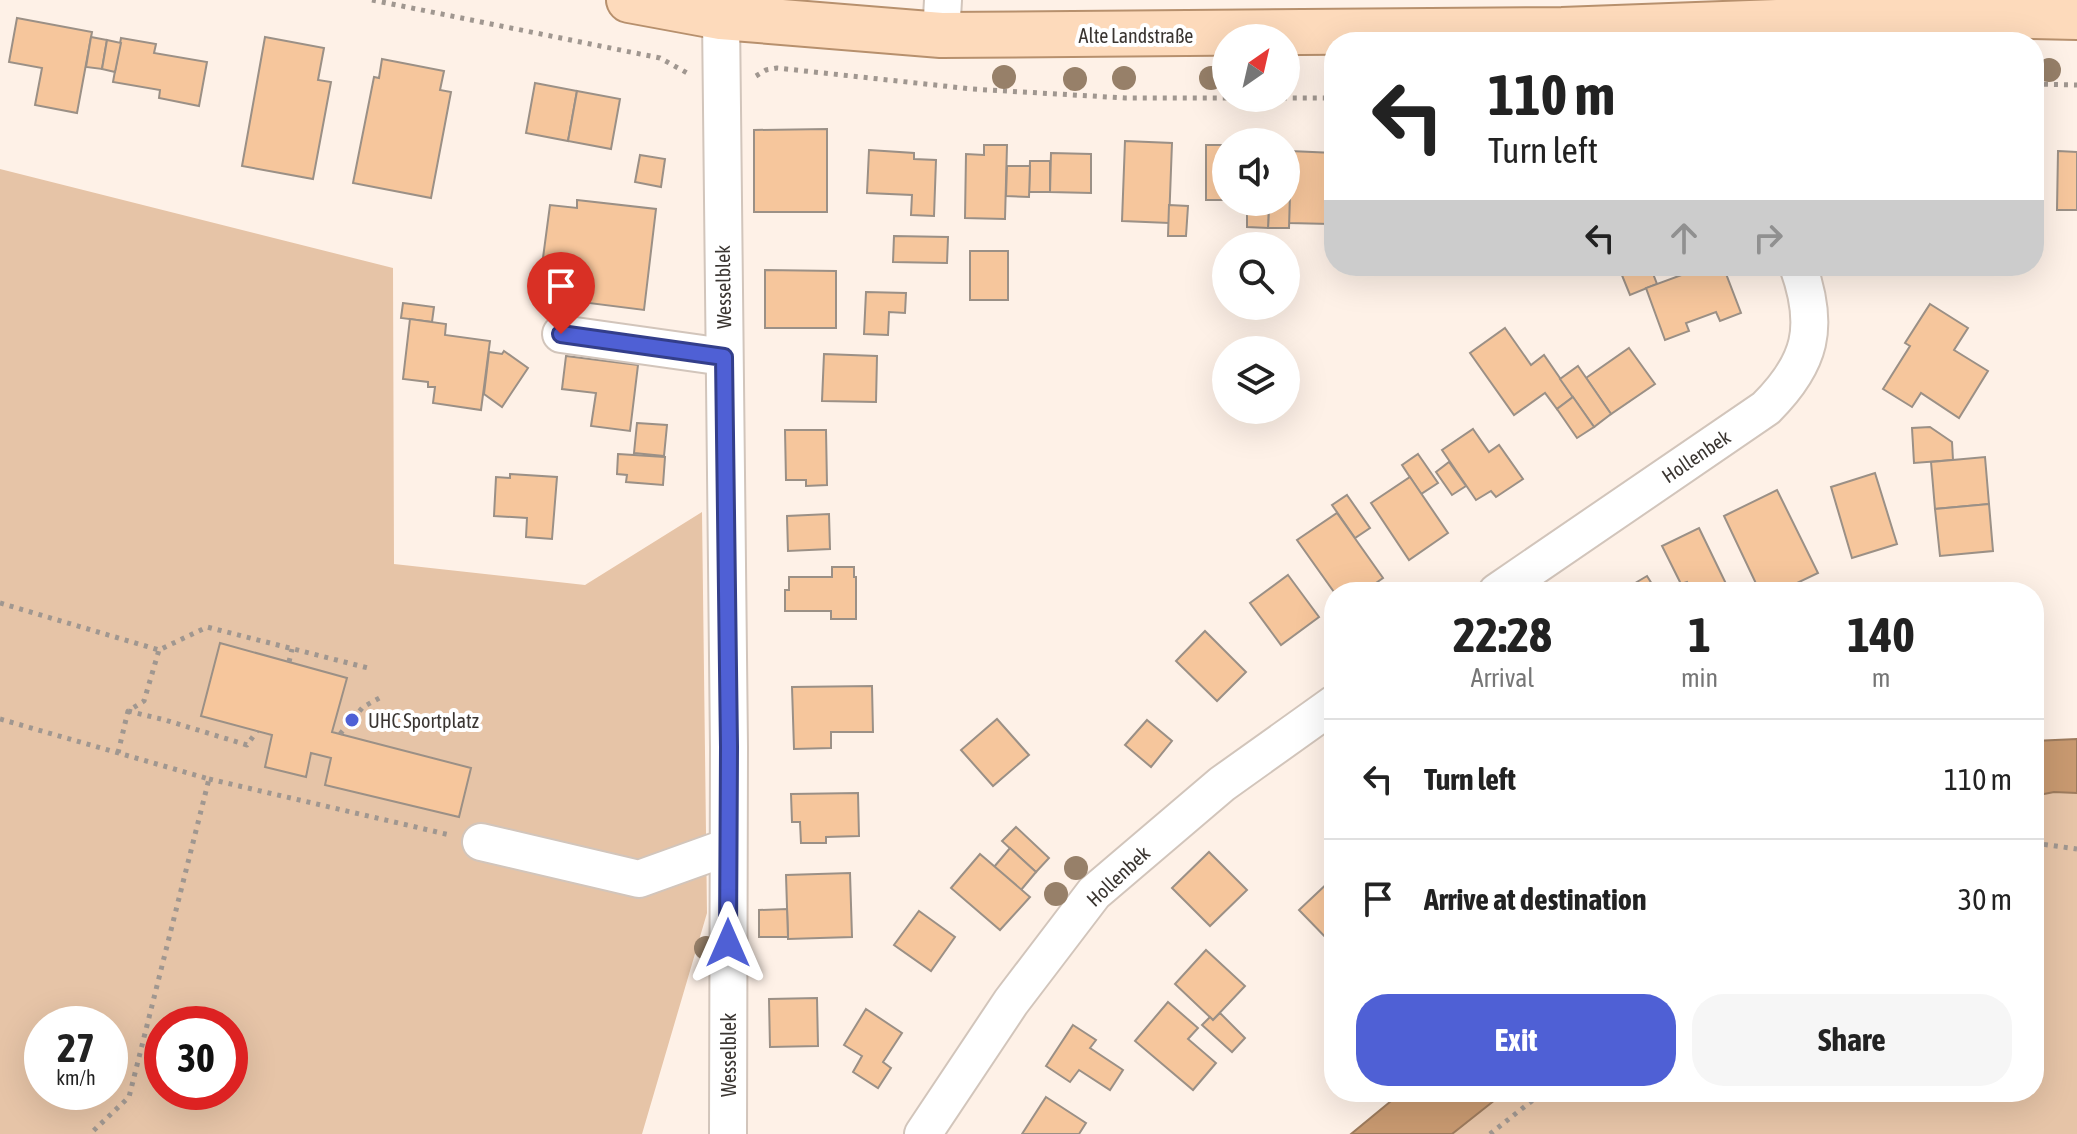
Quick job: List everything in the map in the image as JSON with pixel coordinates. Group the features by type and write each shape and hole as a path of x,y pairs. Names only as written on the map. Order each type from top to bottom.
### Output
{"main road":[{"name":"Alte Landstraße","path":"629,0 721,17 831,13 942,18 1562,15 1716,32"},
{"name":"Alte Landstraße","path":"1736,32 1993,8 2077,17"}],"street":[{"name":"Wesselblek","path":"721,17 729,747 728,1134"},
{"name":"Hollenbek","path":"1512,582 1766,408 1786,387 1804,357 1810,324 1807,291 1802,276"},
{"path":"561,334 724,357"},
{"name":"Hollenbek","path":"923,1134 1011,1002 1094,893 1222,784 1324,711"},
{"path":"481,842 639,879 728,847"}],"path":[{"path":"372,0 660,58 692,75"},
{"path":"748,80 777,68 972,89 1109,97 1324,98"},
{"path":"2044,84 2077,85"},
{"path":"0,603 159,650 207,627 372,669"},
{"path":"289,662 292,649"},
{"path":"118,753 128,711 144,701 159,650"},
{"path":"340,734 363,707 383,696"},
{"path":"128,711 247,745 257,731"},
{"path":"0,719 209,779 481,842"},
{"path":"90,1134 129,1097 209,779"},
{"path":"2044,844 2077,849"},
{"path":"1490,1134 1530,1102"}],"shaded area":[{"name":"UHC Sportplatz","path":"0,169 393,268 394,564 585,585 702,512 707,913 642,1134 0,1134"},
{"path":"2077,739 2077,1134 1351,1134 1390,1102 2044,1102 2044,741"},
{"path":"2077,739 2077,793 2044,794 2044,741"},
{"path":"1390,1102 1492,1102 1452,1134 1351,1134"}],"building":[{"path":"17,18 92,32 77,113 35,105 42,68 9,62"},
{"path":"91,37 107,40 102,69 86,67"},
{"path":"265,37 324,48 318,80 331,82 313,179 242,166"},
{"path":"121,38 156,44 154,53 207,62 199,106 159,98 160,90 113,82"},
{"path":"107,40 121,43 115,72 102,69"},
{"path":"382,59 444,71 440,90 451,92 431,198 353,183 374,77 379,78"},
{"path":"535,83 577,91 568,141 526,133"},
{"path":"577,91 620,99 611,149 568,141"},
{"path":"827,129 827,212 754,212 754,130"},
{"path":"1125,141 1172,143 1169,223 1122,221"},
{"path":"984,145 1007,145 1005,219 965,218 966,154 984,155"},
{"path":"1206,145 1212,145 1212,200 1206,200"},
{"path":"869,150 914,153 914,159 936,160 934,216 911,215 912,195 867,193"},
{"path":"1300,151 1324,153 1324,224 1289,223 1289,216 1300,216"},
{"path":"2058,151 2077,152 2077,210 2057,210"},
{"path":"1051,153 1091,154 1091,193 1050,192"},
{"path":"640,155 665,159 661,187 635,182"},
{"path":"1030,161 1050,161 1050,192 1029,192"},
{"path":"1007,166 1030,166 1029,197 1006,196"},
{"path":"577,200 656,209 644,310 565,300 566,291 539,288 550,205 577,208"},
{"path":"1169,205 1188,206 1186,236 1168,236"},
{"path":"1247,216 1268,216 1268,228 1247,227"},
{"path":"1268,216 1289,216 1289,228 1268,228"},
{"path":"894,236 948,237 947,263 893,262"},
{"path":"970,251 1008,251 1008,300 970,300"},
{"path":"765,270 836,271 836,328 765,328"},
{"path":"1622,276 1654,276 1657,284 1630,295"},
{"path":"1679,276 1727,276 1741,313 1720,321 1716,312 1686,323 1689,331 1665,340 1646,288"},
{"path":"866,292 906,293 905,313 889,312 888,335 864,334"},
{"path":"403,303 434,307 432,322 401,318"},
{"path":"1930,304 1968,328 1954,350 1988,371 1959,418 1921,393 1912,407 1883,389 1910,346 1905,343"},
{"path":"410,319 446,324 445,335 490,341 481,410 433,403 435,387 428,387 428,382 403,379"},
{"path":"1505,328 1531,365 1544,355 1573,397 1557,409 1545,393 1514,415 1470,353"},
{"path":"1629,348 1655,384 1611,414 1586,378"},
{"path":"504,351 528,368 502,407 484,394 489,352 502,354"},
{"path":"824,354 877,356 876,402 822,401"},
{"path":"566,356 638,365 630,431 591,426 596,393 562,389"},
{"path":"1578,366 1611,414 1594,427 1560,379"},
{"path":"1573,397 1594,427 1577,438 1557,409"},
{"path":"637,423 667,425 664,456 634,453"},
{"path":"1930,427 1952,442 1953,460 1914,463 1912,428"},
{"path":"1473,429 1489,452 1499,445 1523,479 1496,497 1491,491 1476,500 1442,450"},
{"path":"785,430 826,430 827,485 806,486 806,480 786,480"},
{"path":"618,454 665,457 663,485 626,482 627,475 617,474"},
{"path":"1418,454 1438,483 1421,494 1402,465"},
{"path":"1985,457 1989,504 1935,509 1931,462"},
{"path":"1449,462 1466,486 1452,495 1436,472"},
{"path":"1875,473 1897,544 1852,558 1831,487"},
{"path":"510,474 557,477 552,539 526,537 527,518 494,516 496,477 510,478"},
{"path":"1410,477 1448,533 1409,560 1371,503"},
{"path":"1777,490 1818,573 1799,582 1755,582 1724,516"},
{"path":"1347,495 1370,528 1355,538 1332,505"},
{"path":"1989,504 1993,551 1940,556 1935,509"},
{"path":"1337,513 1383,578 1377,582 1327,582 1297,540"},
{"path":"829,514 830,549 788,551 787,516"},
{"path":"1699,528 1725,582 1680,582 1662,546"},
{"path":"832,567 854,567 856,619 831,619 831,611 785,611 785,590 789,590 789,577 832,577"},
{"path":"1288,575 1319,617 1281,645 1250,603"},
{"path":"1647,576 1651,582 1637,582"},
{"path":"1205,631 1246,672 1217,701 1176,661"},
{"path":"220,643 347,678 332,732 471,768 459,817 325,785 331,758 311,753 306,777 265,767 272,735 201,716"},
{"path":"872,686 873,732 831,732 831,748 794,749 792,687"},
{"path":"997,719 1029,755 993,786 961,750"},
{"path":"1147,720 1172,741 1151,767 1125,745"},
{"path":"858,793 859,836 826,837 826,843 801,843 800,822 792,822 791,794"},
{"path":"1016,827 1049,858 1036,872 1002,841"},
{"path":"1010,848 1036,872 1021,890 994,867"},
{"path":"1209,852 1247,890 1210,926 1172,888"},
{"path":"980,854 1030,897 1000,930 951,888"},
{"path":"850,873 852,937 788,939 786,875"},
{"path":"1324,887 1324,936 1299,910"},
{"path":"787,909 788,937 759,937 759,910"},
{"path":"919,911 955,937 931,971 894,945"},
{"path":"1206,950 1245,986 1213,1020 1175,984"},
{"path":"817,998 818,1046 770,1047 769,999"},
{"path":"1168,1002 1198,1028 1188,1039 1216,1063 1193,1090 1135,1041"},
{"path":"866,1009 902,1033 883,1062 891,1068 878,1088 853,1072 862,1056 844,1045"},
{"path":"1220,1013 1245,1038 1232,1052 1202,1025"},
{"path":"1073,1025 1096,1040 1090,1048 1123,1070 1110,1090 1079,1070 1070,1082 1046,1066"},
{"path":"1046,1097 1086,1123 1079,1134 1022,1134"}],"place":[{"name":"UHC Sportplatz","path":"352,720"}],"route":[{"path":"561,334 724,357 728,943"}]}
